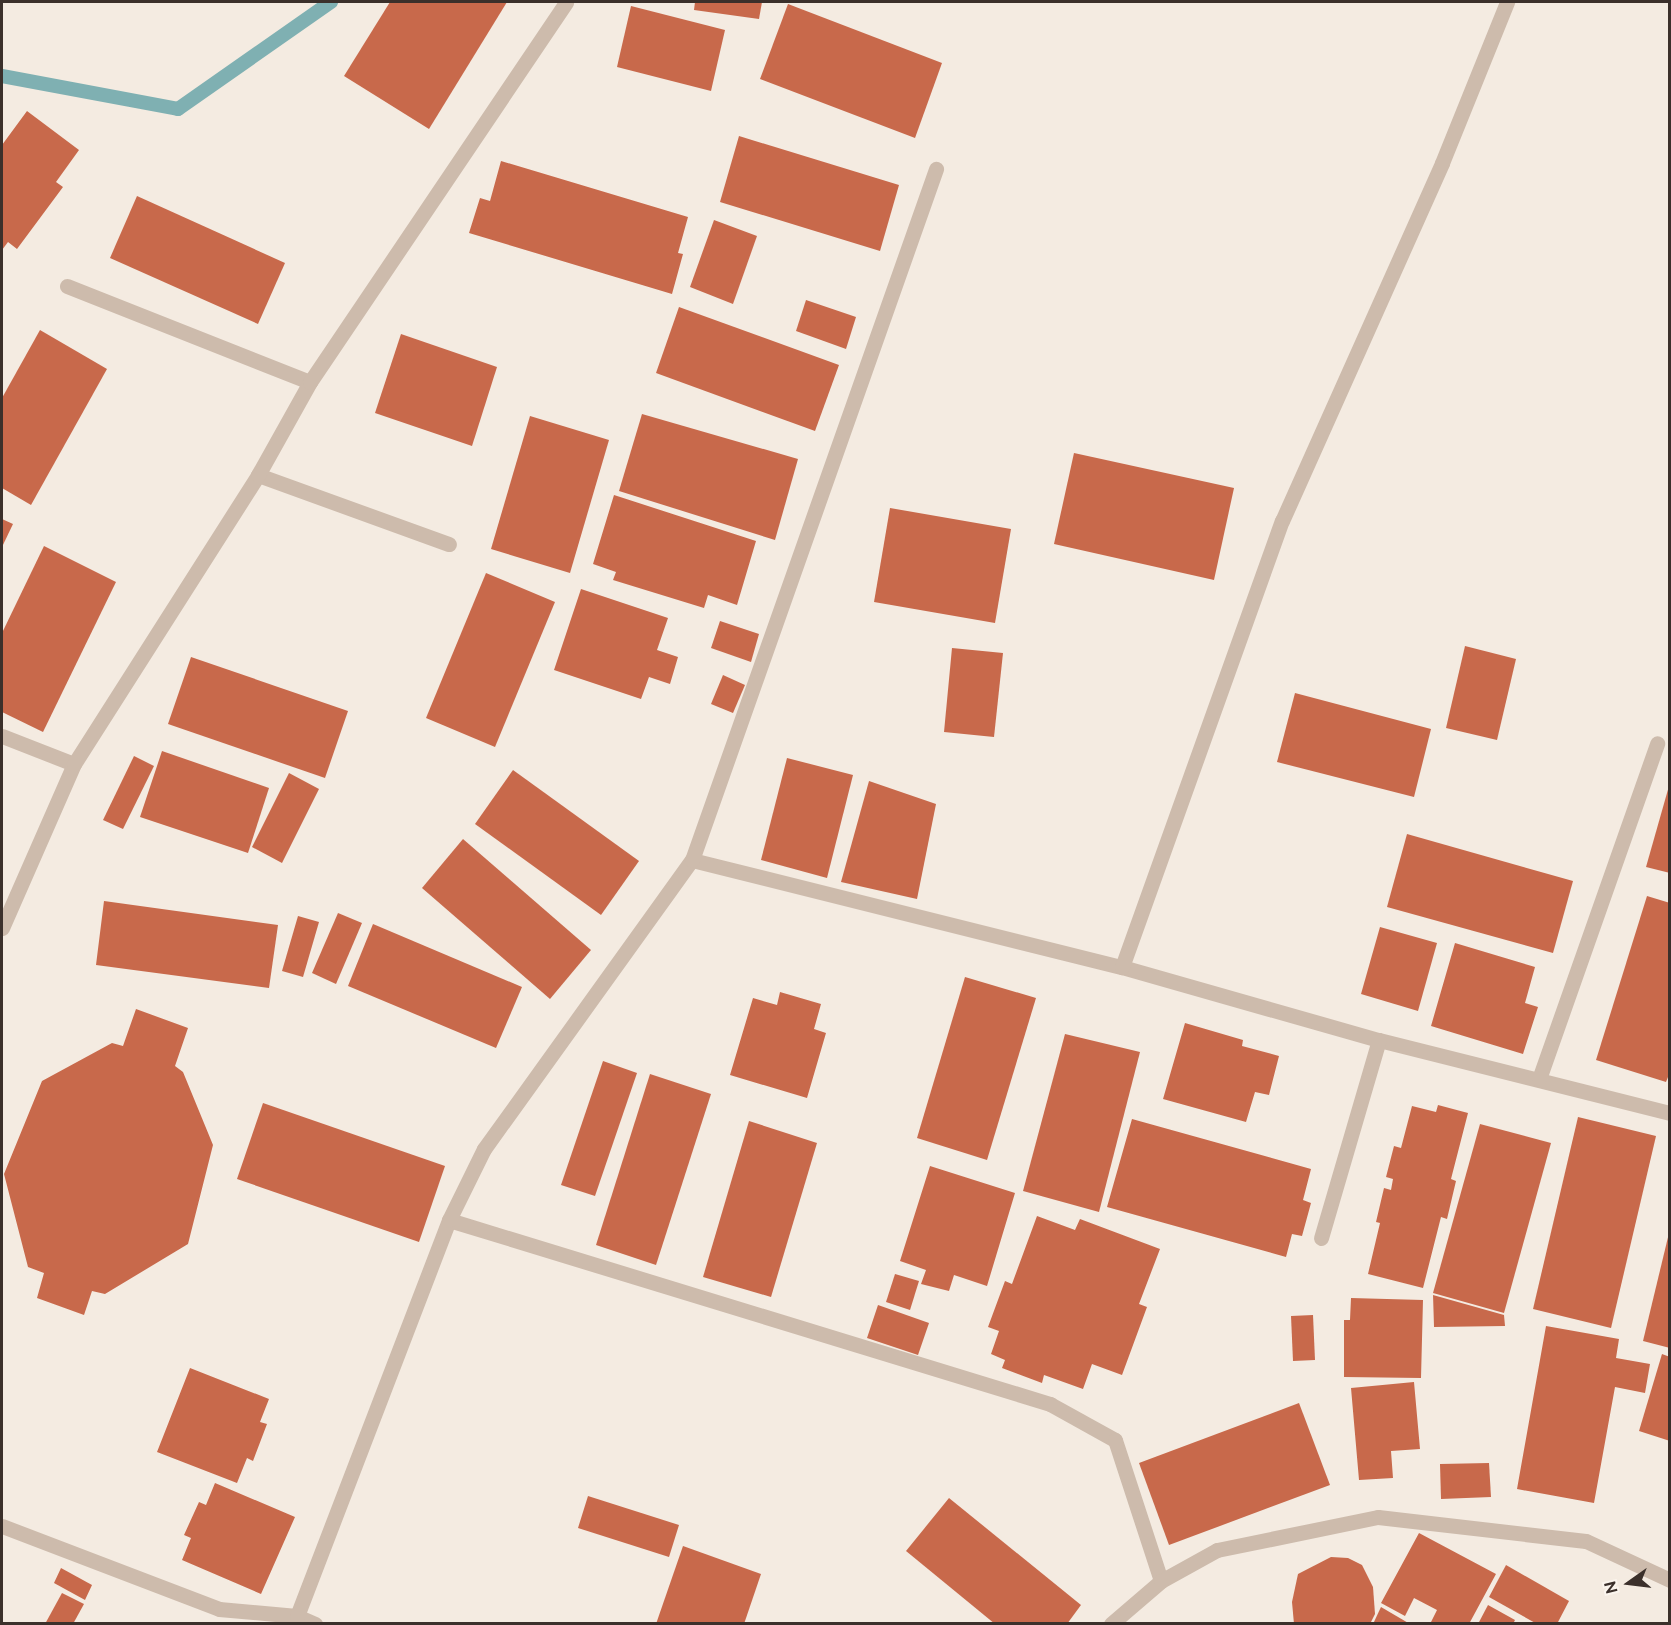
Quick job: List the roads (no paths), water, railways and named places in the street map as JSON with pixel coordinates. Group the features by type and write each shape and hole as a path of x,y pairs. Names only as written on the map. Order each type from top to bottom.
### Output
{"street":[{"path":"2,928 74,764 258,475 310,382 566,2"},
{"path":"1122,967 1282,521 1442,163 1507,2"},
{"path":"297,1616 448,1220 484,1149 692,860 936,169"},
{"path":"67,286 310,382"},
{"path":"258,475 449,544"},
{"path":"2,736 74,764"},
{"path":"1539,1079 1657,743"},
{"path":"692,860 1122,967 1379,1040 1670,1113"},
{"path":"1321,1238 1379,1040"},
{"path":"448,1220 1050,1404 1115,1440 1161,1581"},
{"path":"1112,1623 1161,1581 1217,1550 1378,1516 1587,1541 1670,1580"},
{"path":"2,1526 219,1609 297,1616 315,1623"}],"waterway":[{"path":"2,76 178,109 331,2"}]}
